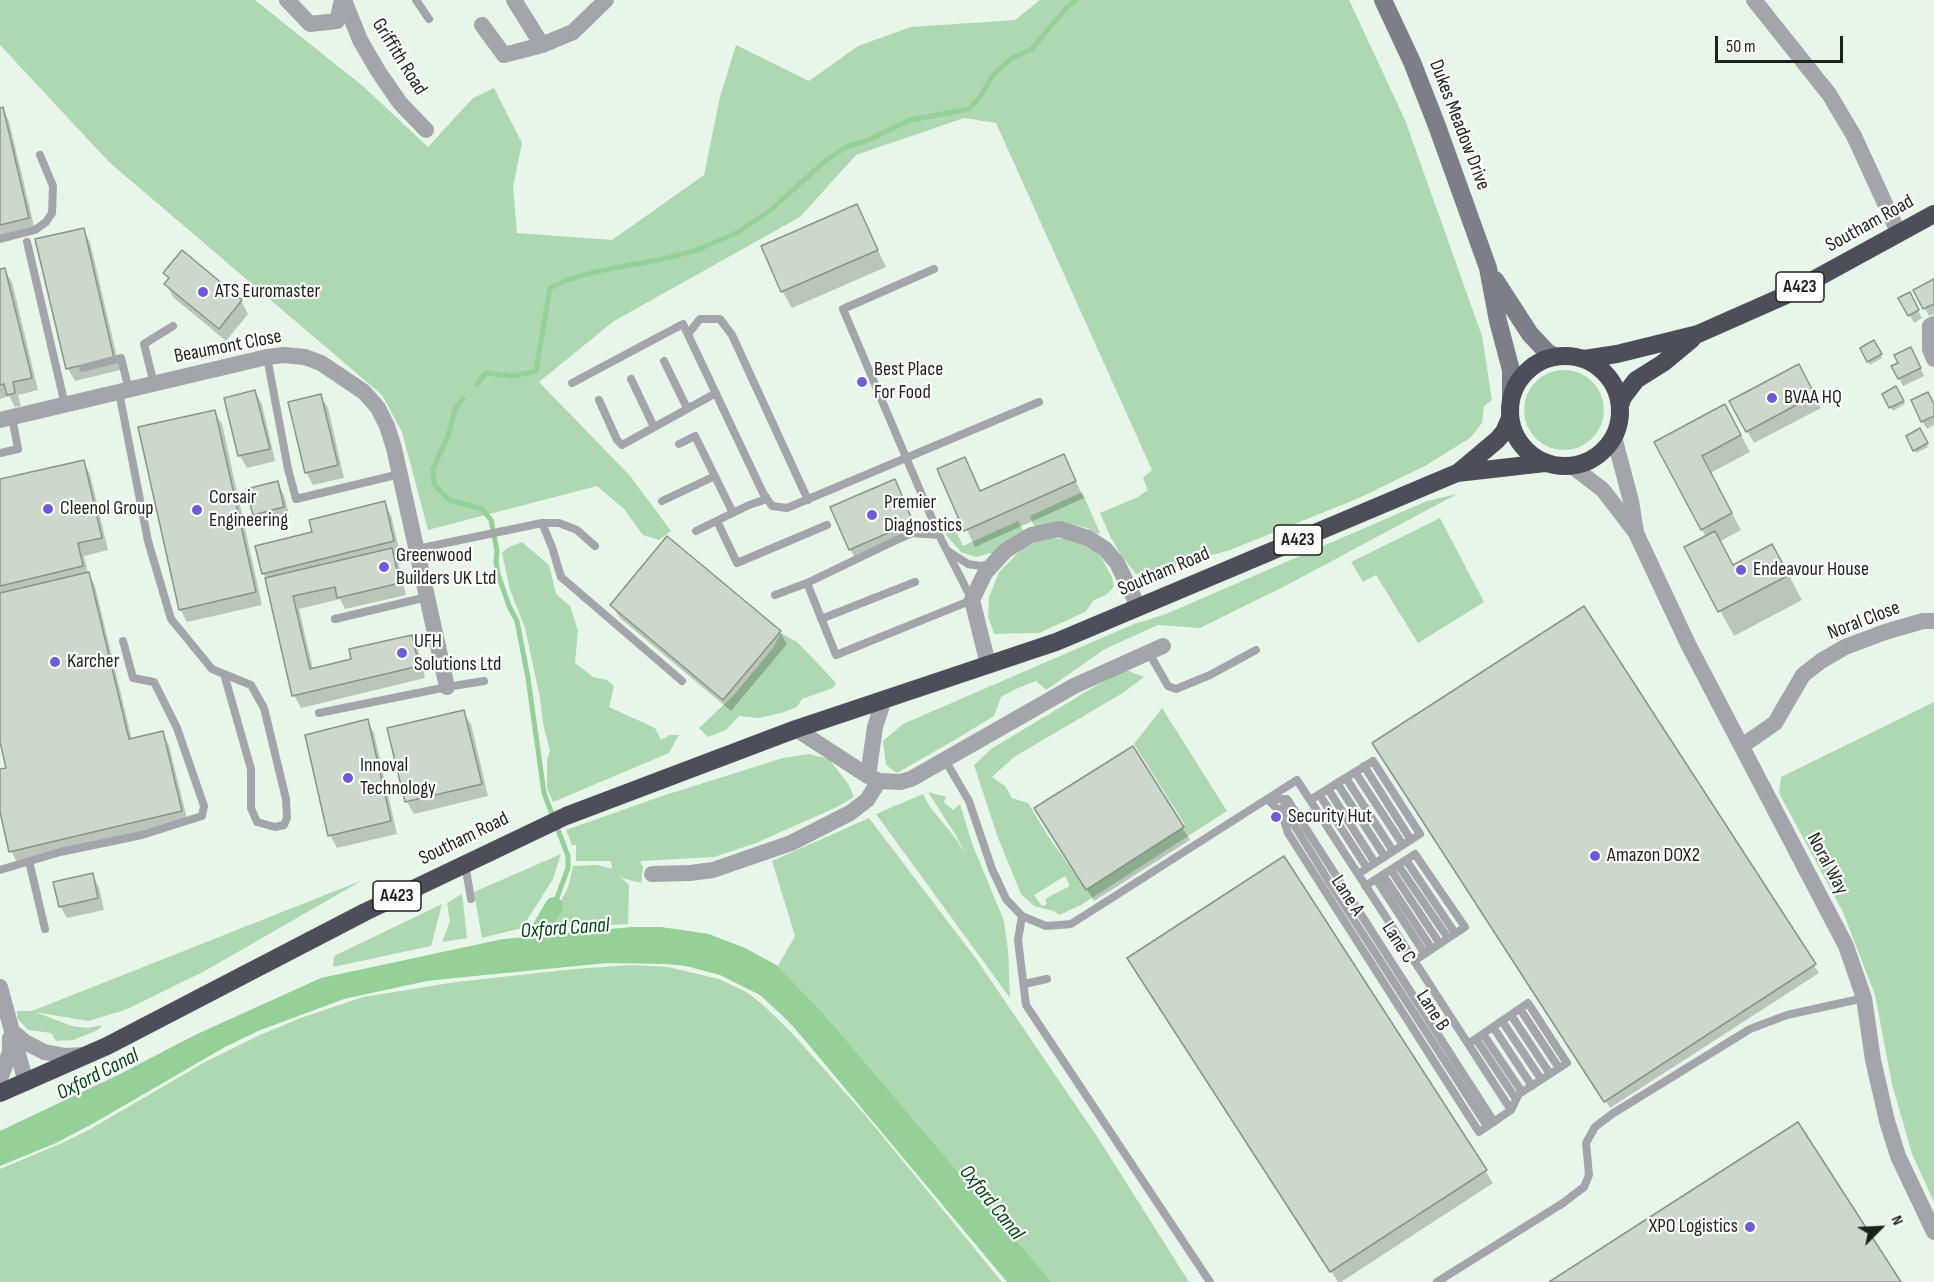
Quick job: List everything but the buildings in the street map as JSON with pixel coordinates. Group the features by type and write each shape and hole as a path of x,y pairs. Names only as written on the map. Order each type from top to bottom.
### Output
{"highway":[{"name":"Southam Road","path":"1584,359 1617,354 1698,334 1784,296 1934,214"},
{"name":"Southam Road","path":"1620,405 1636,380 1663,363 1698,334"},
{"path":"1570,356 1584,359 1597,366 1616,390 1620,405 1620,422 1614,437 1604,451 1589,461 1572,466 1545,463 1532,456 1521,445 1510,418 1511,397 1518,382 1528,370 1540,362 1555,357 1570,356"},
{"name":"Southam Road","path":"1457,473 1497,440 1504,432 1510,418"},
{"name":"Southam Road","path":"0,1093 90,1054 365,912 566,816 796,729 1056,642 1457,473 1545,463"}],"street":[{"name":"Griffith Road","path":"288,0 310,24 338,21 343,0"},
{"name":"Griffith Road","path":"343,0 360,39 378,70 400,103 426,130"},
{"path":"514,0 542,45"},
{"path":"482,25 504,55 542,45 573,32 606,0"},
{"name":"Dukes Meadow Drive","path":"1383,0 1412,62 1488,268 1498,321 1511,370 1511,397"},
{"path":"1754,0 1829,94 1854,136 1899,234"},
{"name":"Dukes Meadow Drive","path":"1488,268 1530,334 1555,357"},
{"path":"1934,324 1930,326 1930,350 1934,359"},
{"name":"Beaumont Close","path":"6,418 267,357 284,355 305,357 344,376 364,392 378,408 387,426 400,474 447,687"},
{"name":"Noral Way","path":"1614,437 1631,501 1636,533"},
{"name":"Noral Way","path":"1572,466 1603,490 1636,533 1688,644 1846,946 1864,998 1873,1060 1887,1121 1898,1156 1934,1232"},
{"path":"988,664 972,600 985,573 1005,551 1031,535 1059,529 1088,538 1105,549 1117,563 1139,608"},
{"name":"Noral Close","path":"1742,746 1775,723 1803,675 1821,662 1845,647 1893,629 1923,621 1934,621"},
{"path":"796,729 873,778 891,783 911,779 1074,686 1156,650"},
{"path":"652,874 713,870 791,843 850,813 867,800 873,778 875,728 884,699"},
{"path":"0,987 26,1083"},
{"path":"10,1028 15,1035 44,1052 66,1056 90,1054"},
{"path":"0,1079 10,1052 10,1028"}],"lane":[{"path":"416,0 429,20"},
{"path":"0,239 35,230 46,222 52,213 53,186 40,155"},
{"path":"27,242 65,405"},
{"path":"807,583 836,655 972,600 939,535 843,309 934,269"},
{"path":"688,334 699,319 720,319 732,334 808,500"},
{"path":"572,383 683,324 767,499 772,506 787,508 1039,402"},
{"path":"154,384 144,344 173,326"},
{"path":"267,357 296,500 400,474"},
{"path":"83,368 121,358 124,391 148,541 171,619 212,669 251,685 264,708 286,799 287,818 284,825 275,827 257,822 251,808 251,769 224,674"},
{"path":"664,361 687,408"},
{"path":"631,379 654,427"},
{"path":"599,400 617,440 622,445 716,393"},
{"path":"0,453 18,449 6,418"},
{"path":"679,444 695,436 733,513"},
{"path":"662,501 715,477"},
{"path":"696,531 767,499"},
{"path":"717,521 737,562 827,525"},
{"path":"542,523 561,577 682,681"},
{"path":"417,549 542,523 559,523 577,530 595,546"},
{"path":"775,595 807,583 912,533 939,535"},
{"path":"947,551 968,564 981,566 995,562"},
{"path":"821,618 915,582"},
{"path":"335,619 428,597"},
{"path":"0,870 142,835 202,816 204,806 177,728 154,682 133,678 123,641"},
{"path":"1156,650 1168,686 1176,689 1210,675 1256,650"},
{"path":"319,713 484,681"},
{"path":"945,760 969,801 992,869 1006,899 1022,916 1046,926 1071,924 1298,780 1414,962 1522,1092"},
{"path":"1310,800 1373,760 1420,834 1358,874"},
{"path":"1355,772 1407,842"},
{"path":"1346,778 1393,851"},
{"path":"1337,783 1384,857"},
{"path":"1328,789 1375,863"},
{"path":"1319,794 1367,868"},
{"name":"Lane B","path":"1267,799 1282,805 1328,879 1491,1124"},
{"name":"Lane A","path":"1267,799 1282,813 1288,834 1479,1132 1491,1124"},
{"path":"1365,886 1415,854 1465,927 1414,962"},
{"path":"29,861 45,929"},
{"path":"465,863 471,898"},
{"path":"1391,870 1451,936"},
{"path":"1391,870 1432,949"},
{"path":"1391,870 1432,949"},
{"path":"1022,916 1018,940 1026,1005 1210,1282"},
{"path":"1024,984 1047,979"},
{"path":"1437,1282 1563,1203 1584,1187 1590,1175 1586,1143 1595,1127 1612,1114 1750,1029 1787,1015 1864,998"},
{"path":"1476,1039 1528,1003 1568,1063 1522,1092 1511,1110 1491,1124"},
{"path":"1511,1015 1550,1074"},
{"path":"1503,1021 1541,1079"},
{"path":"1493,1027 1532,1086"},
{"path":"1476,1039 1511,1110"},
{"path":"1476,1039 1516,1099"}],"shaded area":[{"path":"0,0 255,0 364,87 428,147 473,98 494,88 522,143 513,187 517,233 612,240 704,175 720,97 736,45 809,81 858,46 911,27 1015,20 1040,0 1349,0 1405,120 1482,336 1492,400 1484,406 1482,423 1470,438 1425,466 1359,498 1230,550 1148,573 1136,574 1121,555 1100,513 1138,497 1148,490 1143,478 1152,470 996,123 964,118 856,155 800,217 614,321 539,382 631,477 671,531 659,540 643,535 624,509 597,486 428,530 402,432 382,395 109,162 0,45"},
{"path":"1564,370 1579,373 1592,382 1601,395 1604,410 1601,425 1592,438 1579,447 1564,450 1549,447 1536,438 1527,425 1524,410 1527,395 1536,382 1549,373"},
{"path":"1082,492 1100,533 1097,534 1087,528 1070,524 1034,527 1030,516"},
{"path":"1457,494 1287,585 1200,628 1158,625 1105,649 1046,690 1036,681 1016,689 1001,697 994,716 958,738 897,773 886,765 883,741 903,724 1427,501"},
{"path":"1440,518 1484,602 1418,643 1376,575 1363,582 1351,562"},
{"path":"1018,521 1024,532 994,554 976,557 961,552 945,534 955,529 963,546"},
{"path":"1054,538 1075,540 1091,548 1101,557 1112,577 1114,587 1106,595 1094,600 1085,612 1039,633 994,634 988,616 989,597 999,572 1022,549 1038,541"},
{"path":"522,542 549,565 556,594 570,606 578,631 575,663 593,677 607,680 614,686 609,707 655,728 661,740 670,735 679,735 669,753 553,802 547,788 547,760 550,751 540,698 525,628 510,590 502,553 507,548"},
{"path":"781,633 797,642 825,671 836,683 833,688 802,699 797,707 781,713 759,718 739,716 726,730 708,737 699,728 734,695 773,648"},
{"path":"1124,669 1144,677 1121,694 1014,757 992,777 1005,786 1012,798 1028,803 1050,839 1086,889 1185,825 1134,744 1162,708 1227,811 1081,905 1059,915 1054,911 1034,906 1021,894 998,838 974,765 991,749","holes":["1065,876 1070,886 1045,899 1047,904 1042,906 1034,895"]},
{"path":"1934,702 1934,1202 1912,1154 1892,1084 1875,995 1843,912 1779,793 1781,777"},
{"path":"809,754 829,759 849,785 854,797 837,807 756,843 714,857 640,861 643,867 641,883 619,875 629,885 628,924 545,929 568,888 573,866 597,865 612,869 611,861 576,861 576,845 572,845 566,830 662,796 783,758"},
{"path":"928,792 946,797 944,802 953,810 960,804 973,846 1004,921 1010,998 876,814 923,794 966,855"},
{"path":"869,818 977,960 1098,1138 1189,1282 1052,1282 824,1014 778,966 795,936 772,861"},
{"path":"561,854 553,879 522,928 482,938 474,892"},
{"path":"363,880 203,972 125,1010 88,1021 35,1012 72,1026 88,1028 102,1025 98,1030 73,1040 56,1041 51,1033 28,1030 17,1018 17,1011 32,1011"},
{"path":"462,894 467,938 442,942 450,921 447,903"},
{"path":"442,904 431,946 333,967 334,956"},
{"path":"632,927 661,927 709,934 745,948 778,966 824,1014 1052,1282 1007,1282 788,1021 760,995 720,975 686,966 607,963 427,981 344,999 258,1031 225,1047 94,1123 56,1143 0,1166 0,1131 118,1075 195,1035 321,978 503,939"},
{"path":"632,965 668,967 719,979 748,993 762,1004 790,1031 866,1116 1002,1282 0,1282 0,1169 92,1128 205,1062 298,1019 363,997 456,982"}],"waterway":[{"path":"477,384 486,373 513,376 536,371 550,288 570,279 599,271 668,258 700,249 738,232 772,209 825,161 848,146 866,141 910,120 969,109 980,97 992,76 1012,58 1032,49 1067,7 1076,0"},
{"path":"463,399 455,409 448,436 433,469 434,484 449,500 482,509 491,520 497,551 498,574 517,621 528,678 544,793 568,856 568,868 554,906"},
{"name":"Oxford Canal","path":"521,953 537,935 554,906"}],"place":[{"name":"ATS Euromaster","path":"203,292"},
{"name":"Best Place For Food","path":"862,382"},
{"name":"BVAA HQ","path":"1772,398"},
{"name":"Cleenol Group","path":"48,509"},
{"name":"Corsair Engineering","path":"197,510"},
{"name":"Premier Diagnostics","path":"872,515"},
{"name":"Greenwood Builders UK Ltd","path":"384,567"},
{"name":"Endeavour House","path":"1741,570"},
{"name":"UFH Solutions Ltd","path":"402,653"},
{"name":"Karcher","path":"55,662"},
{"name":"Innoval Technology","path":"348,778"},
{"name":"Security Hut","path":"1276,817"},
{"name":"Amazon DOX2","path":"1595,856"},
{"name":"XPO Logistics","path":"1750,1227"}]}
